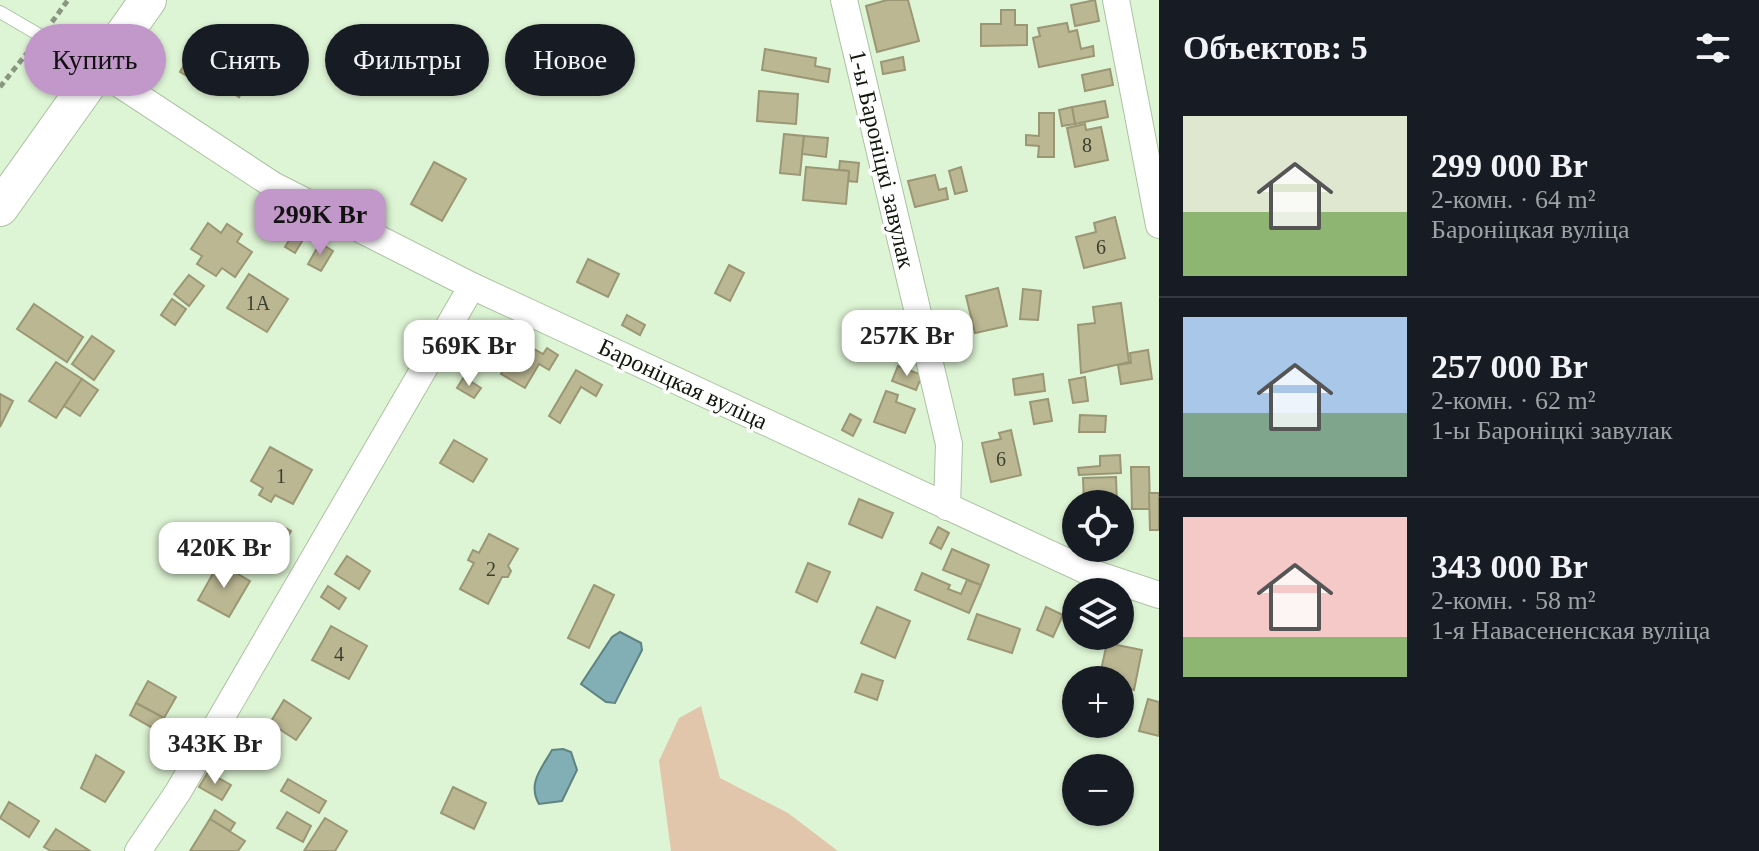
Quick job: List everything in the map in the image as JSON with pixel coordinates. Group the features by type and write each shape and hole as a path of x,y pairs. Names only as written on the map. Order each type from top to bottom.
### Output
{"main road":[{"path":"131,24 148,0"},
{"path":"0,208 80,96"}],"street":[{"name":"1-ы Бароніцкі завулак","path":"844,0 949,444 947,507"},
{"path":"1116,0 1159,225"},
{"name":"Бароніцкая вуліца","path":"138,96 273,185 472,286 1087,571 1159,595"},
{"path":"138,851 178,792 472,286"}],"lane":[{"path":"0,12 24,26"}],"shaded area":[{"path":"701,706 720,778 788,813 838,851 671,851 659,761 679,718"}],"water":[{"path":"620,632 641,643 642,650 615,703 606,702 581,684 612,637"},
{"path":"552,750 571,752 577,770 562,801 539,804 535,789 537,776"}],"building":[{"path":"887,0 908,0 919,41 877,52 866,6"},
{"path":"1095,0 1099,21 1075,26 1071,5"},
{"path":"1001,10 1015,10 1015,25 1027,25 1027,45 981,46 981,24 1001,24"},
{"path":"1067,23 1069,32 1077,30 1081,49 1093,46 1094,56 1039,67 1033,38 1040,36 1038,28"},
{"path":"765,49 816,58 815,66 830,69 828,82 762,70"},
{"path":"903,57 905,70 883,74 881,62"},
{"path":"1110,69 1113,85 1085,91 1082,75"},
{"path":"759,91 798,94 796,124 757,121"},
{"path":"1105,101 1108,117 1075,124 1072,107"},
{"path":"1072,107 1075,124 1062,126 1059,110"},
{"path":"1039,113 1054,113 1054,157 1038,157 1039,146 1026,145 1026,135 1039,136"},
{"path":"1085,124 1086,130 1101,127 1108,160 1075,167 1067,128"},
{"path":"784,134 804,136 800,175 780,173"},
{"path":"804,136 828,138 826,157 802,154"},
{"path":"840,161 859,163 857,182 848,181 849,171 839,170"},
{"path":"434,162 466,179 442,221 411,204"},
{"path":"806,167 849,171 846,204 803,200"},
{"path":"961,167 967,191 955,194 949,171"},
{"path":"935,175 939,190 946,188 948,199 915,207 908,181"},
{"path":"1115,217 1125,258 1084,268 1076,237 1096,232 1094,223"},
{"path":"208,223 221,233 227,224 242,234 237,242 252,252 235,277 222,268 216,276 197,264 202,256 191,249"},
{"path":"297,228 307,233 295,253 285,247"},
{"path":"320,243 333,251 321,271 308,264"},
{"path":"588,259 619,274 608,297 577,282"},
{"path":"729,265 744,273 730,301 715,293"},
{"path":"249,274 288,299 267,332 227,308"},
{"path":"189,275 204,286 189,306 174,294"},
{"path":"998,288 1007,326 975,333 966,296"},
{"path":"1023,289 1041,291 1038,320 1020,319"},
{"path":"172,299 186,309 175,325 161,315"},
{"path":"1121,303 1129,362 1081,373 1078,325 1095,323 1093,307"},
{"path":"34,304 83,337 67,362 17,329"},
{"path":"627,315 645,325 640,335 622,325"},
{"path":"92,336 114,351 94,380 72,364"},
{"path":"520,341 543,354 547,348 558,355 549,370 539,364 525,388 501,374"},
{"path":"1148,350 1152,379 1121,384 1118,365 1131,363 1130,353"},
{"path":"56,362 82,379 56,418 29,401"},
{"path":"898,366 922,375 916,390 892,381"},
{"path":"576,370 602,385 596,396 581,387 560,423 549,416"},
{"path":"1043,374 1045,391 1015,395 1013,379"},
{"path":"464,377 481,388 474,398 457,388"},
{"path":"1085,377 1088,401 1073,403 1069,380"},
{"path":"82,379 98,390 80,416 64,406"},
{"path":"886,391 898,395 896,402 915,409 905,433 874,422"},
{"path":"0,394 13,401 0,427"},
{"path":"1048,399 1052,421 1034,424 1030,402"},
{"path":"850,414 861,420 853,436 842,430"},
{"path":"1080,415 1106,416 1105,432 1079,432"},
{"path":"1011,430 1021,475 991,482 982,443 1001,439 999,433"},
{"path":"454,440 487,459 473,482 440,463"},
{"path":"270,447 312,470 293,504 275,495 271,502 259,495 263,488 251,481"},
{"path":"1120,455 1121,473 1079,475 1078,468 1100,466 1100,456"},
{"path":"1131,467 1149,467 1150,509 1134,509 1134,490 1132,490"},
{"path":"1116,477 1116,490 1083,490 1083,478"},
{"path":"1149,493 1159,493 1159,530 1150,530"},
{"path":"859,499 893,513 882,538 849,524"},
{"path":"277,523 291,531 279,551 265,542"},
{"path":"938,527 949,533 941,549 930,543"},
{"path":"489,534 518,549 508,566 511,571 508,577 502,577 488,604 460,589 474,563 468,560 473,550 479,553"},
{"path":"952,549 989,565 981,585 943,570"},
{"path":"347,556 370,571 359,589 335,574"},
{"path":"219,563 250,581 229,617 198,600"},
{"path":"808,563 830,572 817,602 796,592"},
{"path":"922,573 950,585 948,589 961,594 967,580 981,585 969,613 915,590"},
{"path":"594,585 614,595 589,648 568,638"},
{"path":"328,586 346,598 339,609 321,597"},
{"path":"877,607 910,621 895,658 861,643"},
{"path":"1046,607 1062,615 1053,637 1037,630"},
{"path":"977,614 1020,629 1012,653 968,639"},
{"path":"331,626 367,646 349,679 312,660"},
{"path":"1105,650 1142,650 1134,690 1134,666 1102,666"},
{"path":"862,674 883,681 877,700 855,692"},
{"path":"148,681 176,697 164,718 136,703"},
{"path":"1148,699 1159,702 1159,736 1139,731"},
{"path":"284,700 311,718 296,740 270,723"},
{"path":"136,703 164,718 158,731 130,715"},
{"path":"96,755 124,772 105,802 81,788"},
{"path":"208,772 231,785 222,800 199,787"},
{"path":"288,779 326,801 319,813 281,791"},
{"path":"453,787 486,803 474,829 441,813"},
{"path":"9,802 39,821 29,837 0,818"},
{"path":"215,810 235,823 230,831 210,819"},
{"path":"287,812 311,826 303,842 277,828"},
{"path":"325,818 347,831 335,851 304,851"},
{"path":"210,819 245,841 238,851 190,851"},
{"path":"56,829 90,851 51,851 44,847"}]}
